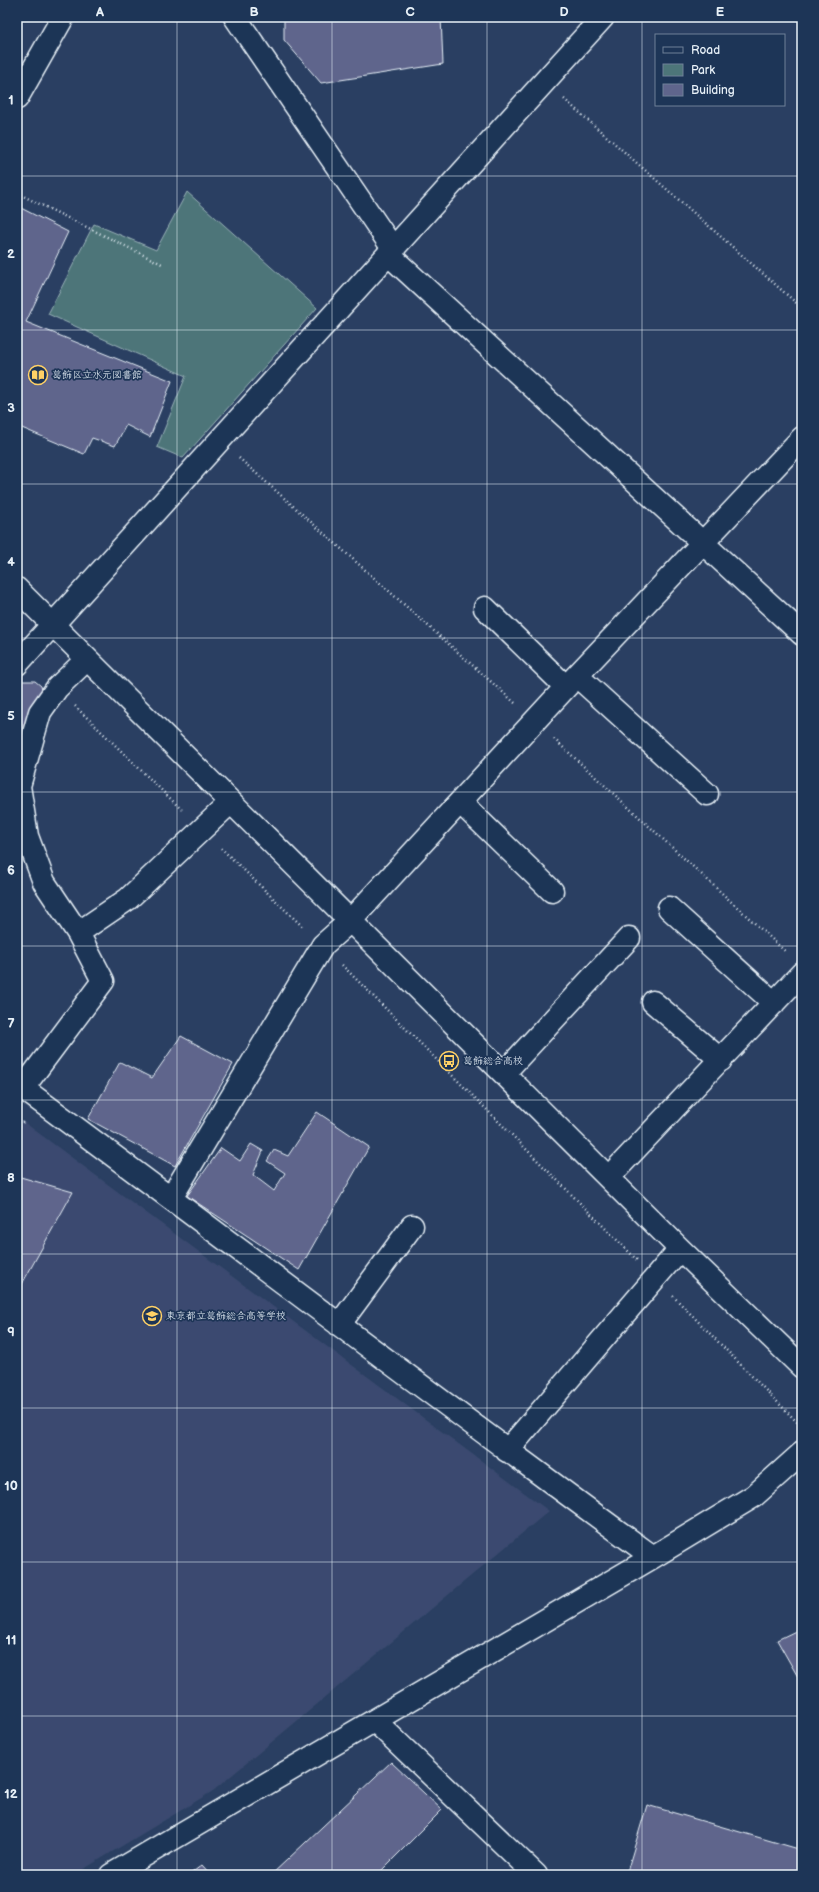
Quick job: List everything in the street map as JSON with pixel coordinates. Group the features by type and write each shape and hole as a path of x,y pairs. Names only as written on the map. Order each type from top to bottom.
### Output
{"street":[{"path":"17,98 63,17"},
{"path":"235,17 391,252 802,634"},
{"path":"17,664 603,17"},
{"path":"171,1198 323,945 351,920 572,681 802,438"},
{"path":"17,589 86,660 351,920 680,1249 802,1368"},
{"path":"485,608 707,794"},
{"path":"86,660 57,688 40,712 19,786 27,836 44,882 78,933 103,981 20,1086 507,1451 653,1557"},
{"path":"78,933 128,899 231,802"},
{"path":"460,802 552,891"},
{"path":"669,908 774,1003"},
{"path":"504,1073 629,938"},
{"path":"609,1177 774,1003 797,965"},
{"path":"653,1002 721,1060"},
{"path":"339,1325 412,1226"},
{"path":"507,1451 680,1249"},
{"path":"111,1875 375,1721 754,1496 802,1453"},
{"path":"375,1721 536,1875"}],"path":[{"path":"544,81 802,308"},
{"path":"17,193 162,264"},
{"path":"239,458 535,722 797,965"},
{"path":"57,688 301,927 306,930"},
{"path":"338,960 641,1264"},
{"path":"671,1294 802,1427"}],"shaded area":[{"name":"東京都立葛飾総合高等学校","path":"17,1117 549,1511 213,1791 74,1875 17,1875"}],"green space":[{"path":"187,192 317,308 183,458 157,447 186,376 48,314 94,224 156,250"}],"building":[{"path":"284,17 441,17 443,64 321,83 284,40"},
{"path":"17,206 68,232 26,322 172,381 150,437 126,425 115,446 92,438 84,454 17,426"},
{"path":"20,681 35,681 41,686 44,698 17,762 17,685"},
{"path":"181,1036 233,1064 175,1166 88,1119 120,1062 152,1078"},
{"path":"317,1112 369,1147 299,1270 187,1196 221,1148 240,1161 251,1144 263,1151 253,1175 274,1191 285,1173 267,1161 274,1150 288,1156"},
{"path":"17,1176 73,1192 17,1293"},
{"path":"802,1628 802,1684 777,1640"},
{"path":"391,1762 442,1810 377,1875 271,1875"},
{"path":"647,1805 802,1850 802,1875 626,1875"},
{"path":"202,1865 211,1875 189,1875"}],"place":[{"name":"葛飾区立水元図書館","path":"38,375"},
{"name":"葛飾総合高校","path":"449,1061"},
{"name":"東京都立葛飾総合高等学校","path":"152,1316"}]}
